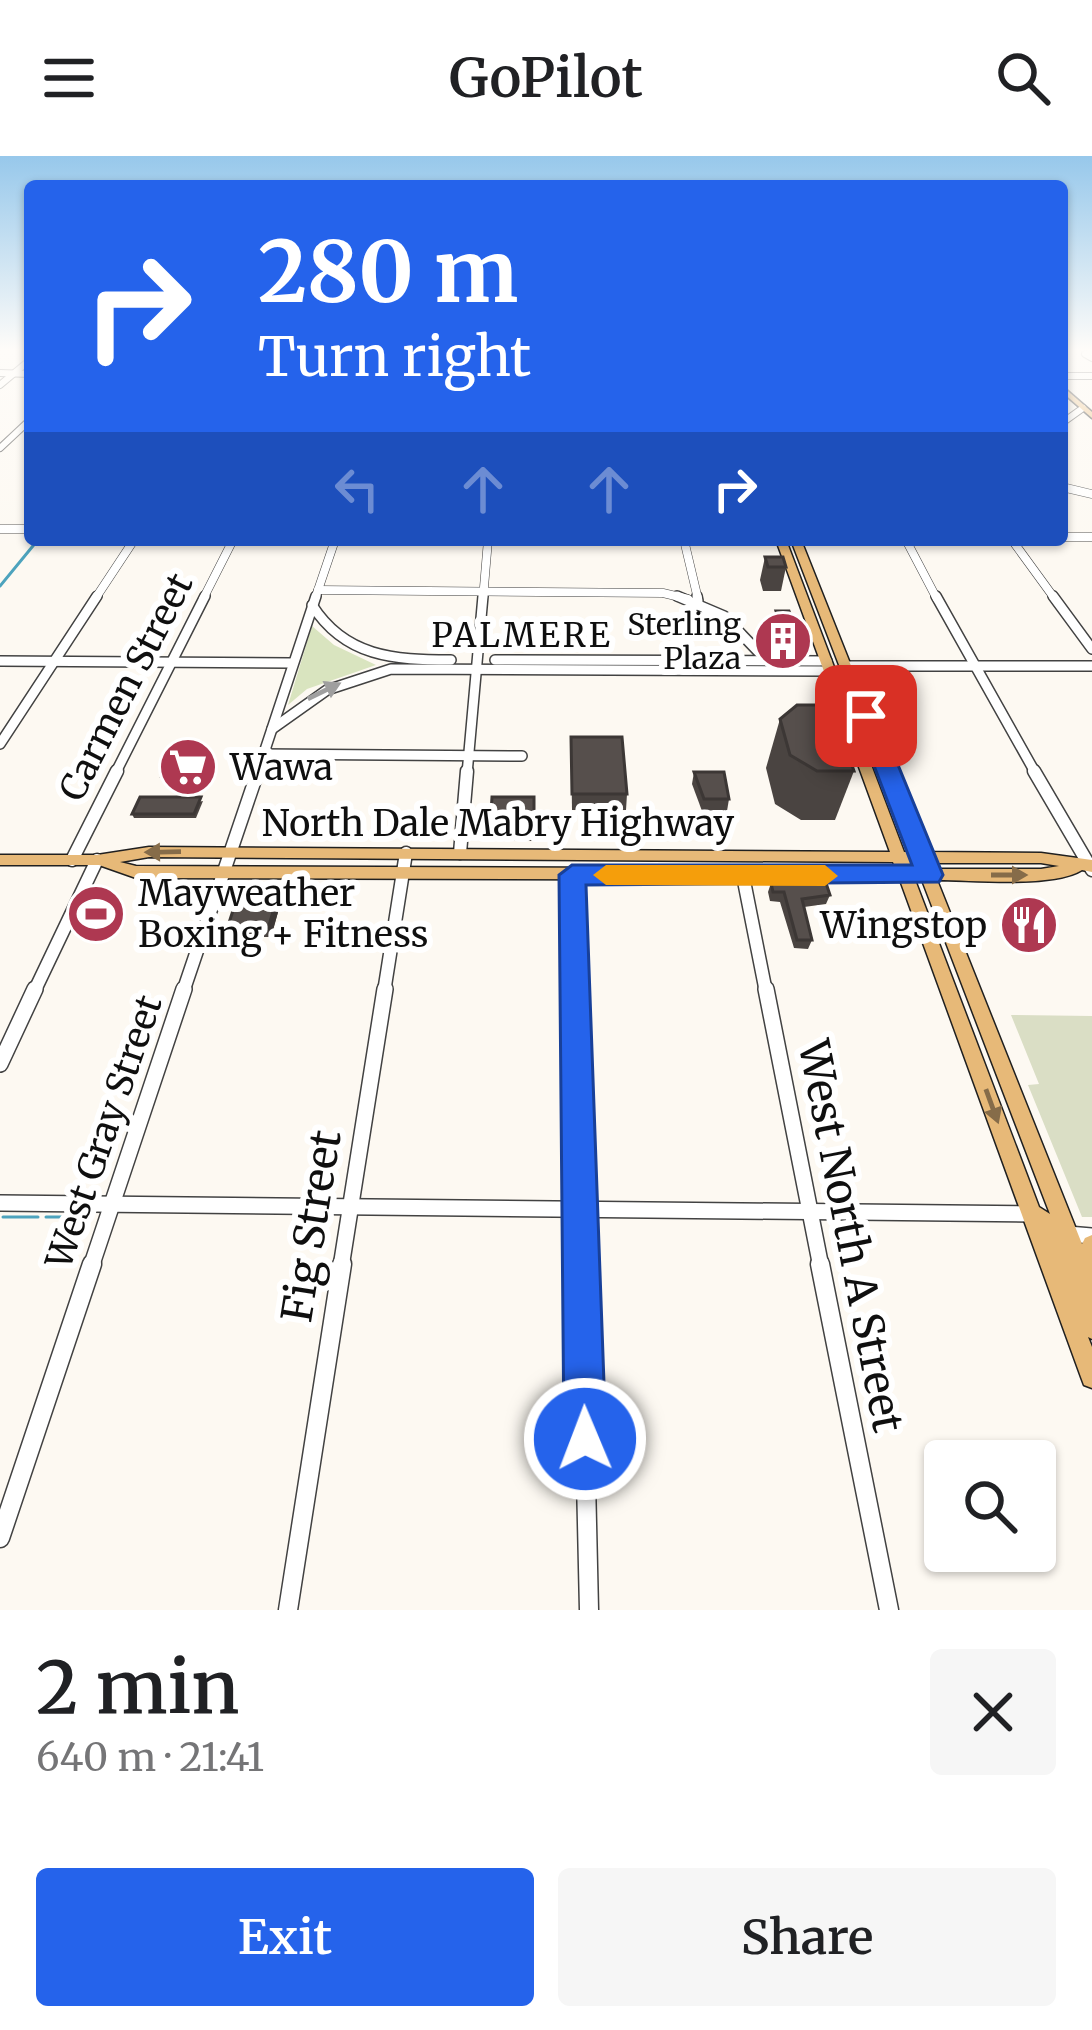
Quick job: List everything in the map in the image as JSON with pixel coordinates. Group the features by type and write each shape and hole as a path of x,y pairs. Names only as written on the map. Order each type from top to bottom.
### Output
{"main road":[{"path":"783,546 811,618 868,720 1092,1295"},
{"path":"798,546 900,857 1092,1377"},
{"path":"811,618 822,627 855,710 868,720"},
{"name":"North Dale Mabry Highway","path":"0,860 97,860 149,851 460,853 900,857 926,866"},
{"path":"471,874 545,862 552,854"},
{"name":"North Dale Mabry Highway","path":"97,860 136,872 223,873 907,875 926,866"},
{"path":"926,866 1041,875 1091,867"},
{"path":"1031,1214 1041,1217 1054,1234 1092,1328"},
{"path":"1092,1241 1092,1282"}],"street":[{"path":"0,744 130,546"},
{"name":"Carmen Street","path":"72,860 230,546"},
{"name":"West Gray Street","path":"0,1538 333,546"},
{"path":"460,853 487,546"},
{"path":"685,546 698,601"},
{"path":"909,546 973,667 1091,867"},
{"path":"1016,546 1092,649"},
{"path":"318,590 647,592 698,601 737,623 776,671"},
{"path":"312,605 340,641 392,664"},
{"path":"0,661 291,663"},
{"path":"602,665 767,661 835,666 1092,666"},
{"path":"267,734 313,695 392,664 776,671 835,666"},
{"path":"261,754 521,756"},
{"name":"Fig Street","path":"288,1610 406,853"},
{"name":"Carmen Street","path":"0,1064 97,860"},
{"path":"572,875 589,1610"},
{"name":"West North A Street","path":"742,876 889,1610"},
{"path":"0,1203 809,1208 1031,1214"},
{"path":"1068,1234 1092,1241"}],"green space":[{"path":"312,626 334,645 376,665 307,689 288,705"},
{"path":"1011,1015 1092,1016 1092,1217 1082,1217 1028,1085 1039,1084"}],"building":[{"path":"765,557 783,557 786,567 768,567"},
{"path":"776,611 789,611 798,636 785,636"},
{"path":"797,705 831,705 854,771 817,771 790,755 780,719"},
{"path":"571,737 622,737 627,794 572,794"},
{"name":"Wawa","path":"171,755 209,755 202,772 162,776"},
{"path":"694,772 724,772 729,799 704,799"},
{"name":"Wawa","path":"140,797 201,797 194,814 132,814"},
{"path":"492,797 534,797 534,829 490,829"},
{"path":"771,883 826,883 830,895 802,899 812,940 797,940 784,892 773,892"},
{"path":"237,898 277,898 268,929 227,929"}],"waterway":[{"path":"0,586 33,546"},
{"path":"3,1217 38,1217"},
{"path":"46,1217 70,1217"}],"slow traffic":[{"path":"606,875 825,876"}],"place":[{"name":"Sterling Plaza","path":"783,641"},
{"name":"Wawa","path":"188,767"},
{"name":"Mayweather Boxing + Fitness","path":"96,914"},
{"name":"Wingstop","path":"1029,925"}],"district":[{"name":"PALMERE","path":"522,635"}],"route":[{"path":"585,1439 572,875 929,875 866,716"}]}
